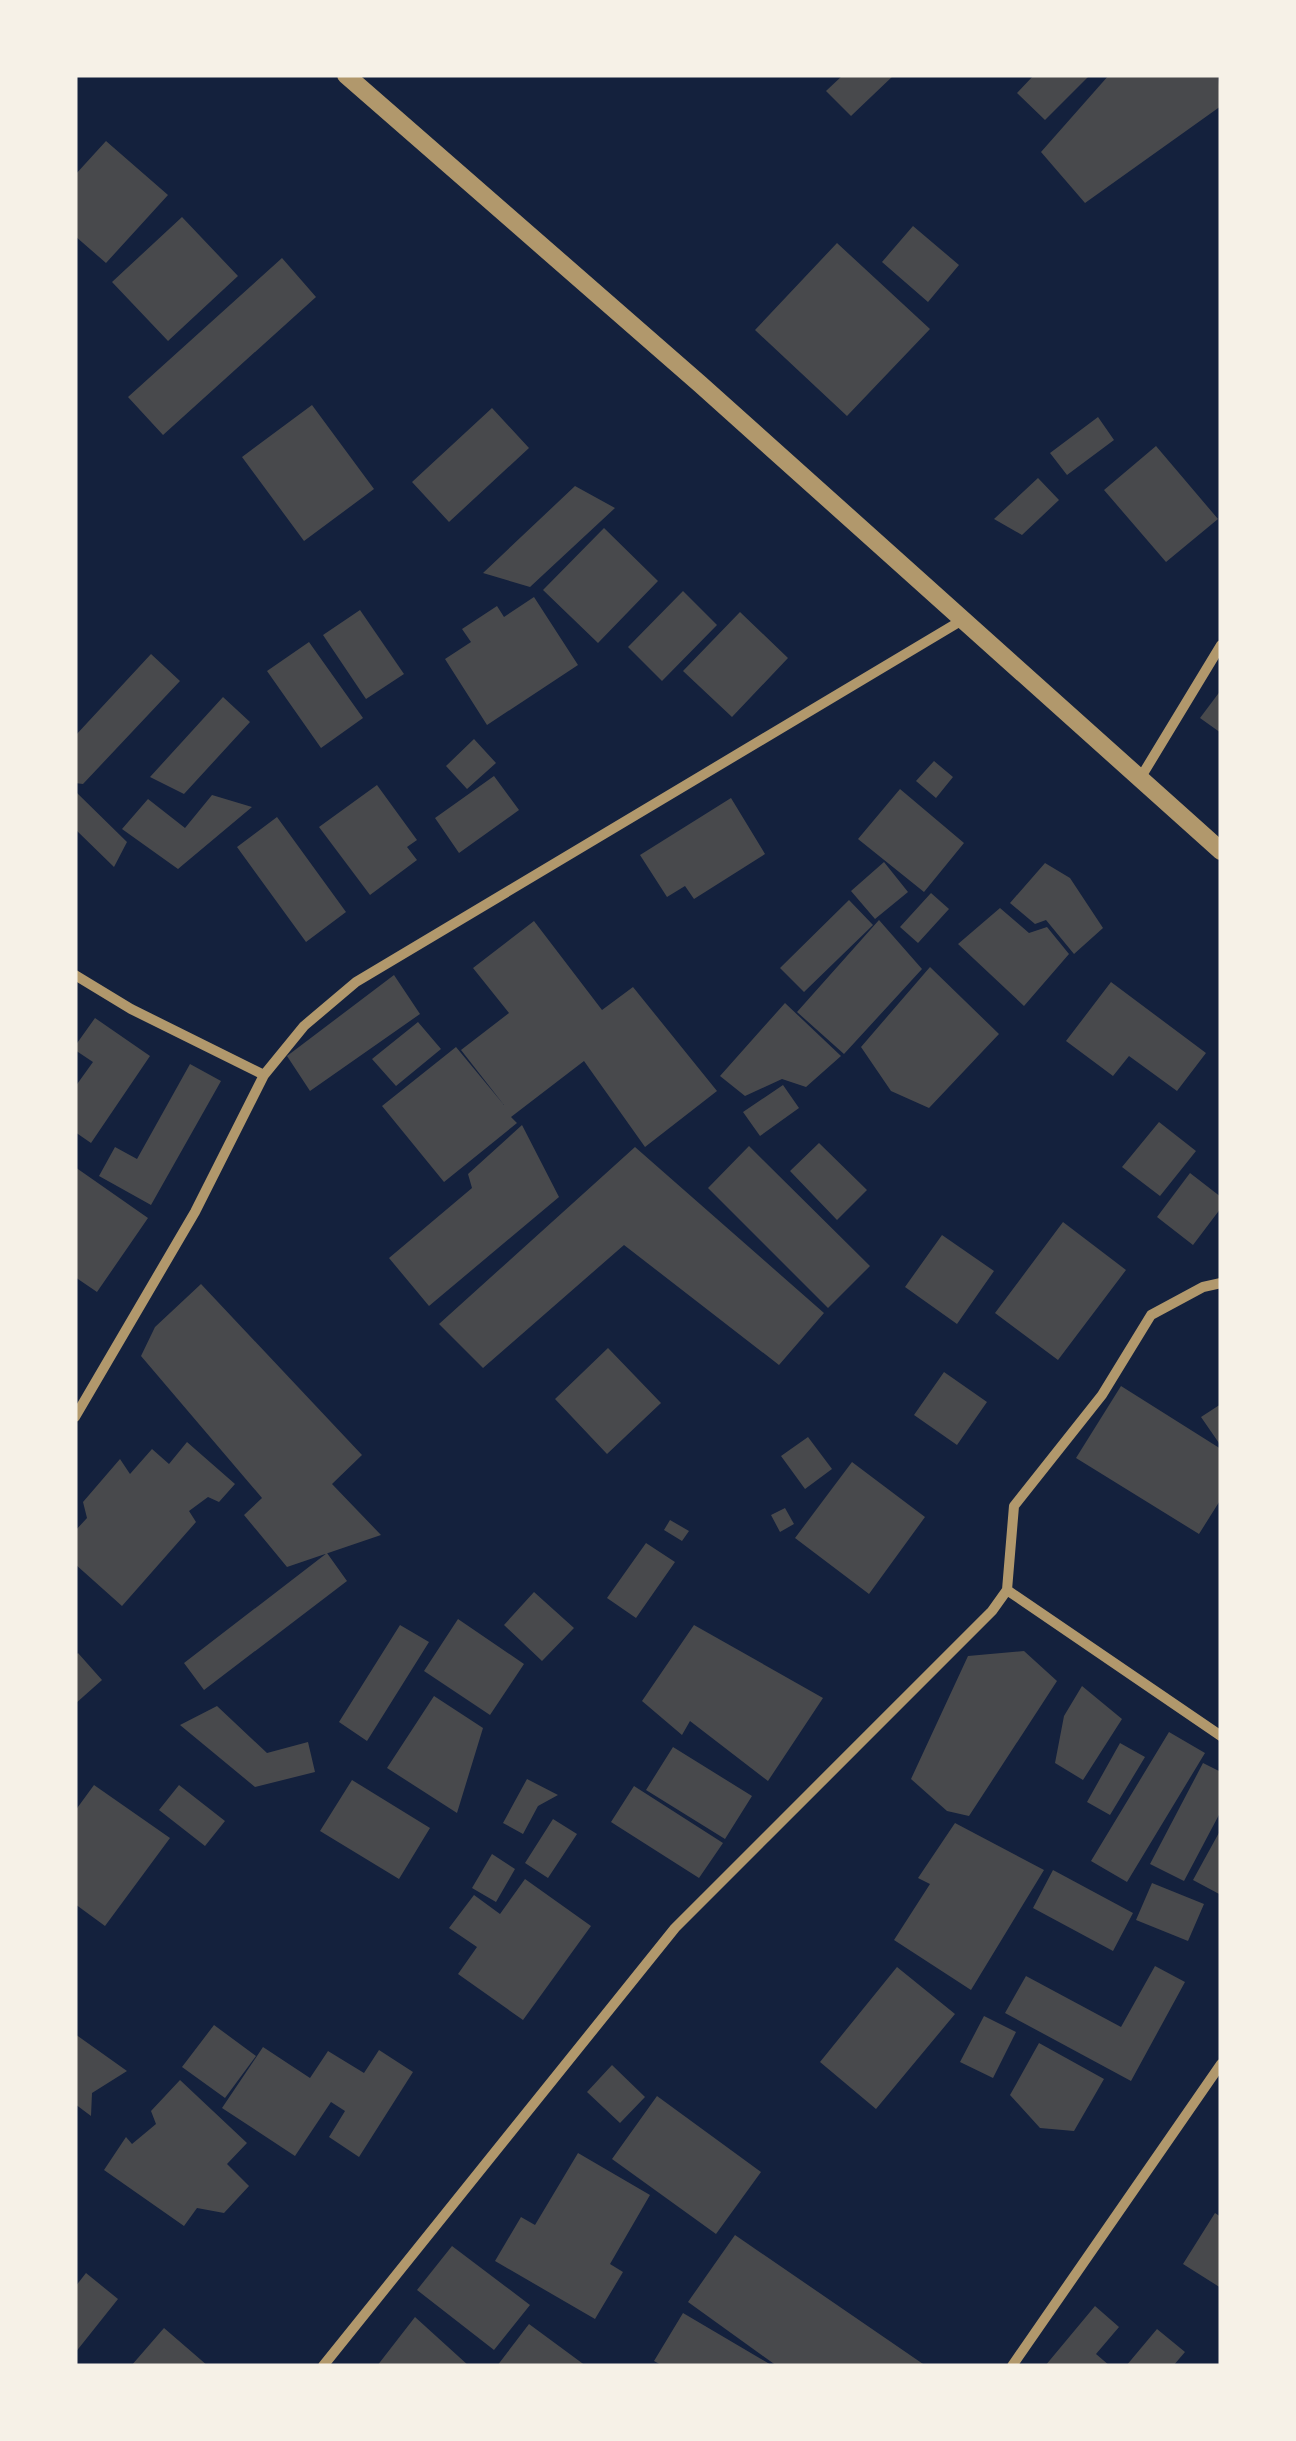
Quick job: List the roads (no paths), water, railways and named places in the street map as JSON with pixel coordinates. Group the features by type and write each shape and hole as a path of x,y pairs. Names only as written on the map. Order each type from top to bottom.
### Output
{"street":[{"path":"346,75 1221,851"},
{"path":"75,1417 195,1212 264,1075 304,1026 356,982 964,620"},
{"path":"1141,777 1221,645"},
{"path":"75,975 132,1009 264,1075"},
{"path":"323,2366 675,1928 992,1611 1006,1590 1014,1506 1102,1396 1151,1315 1203,1287 1221,1283"},
{"path":"1006,1590 1221,1736"},
{"path":"1012,2366 1221,2064"}]}
